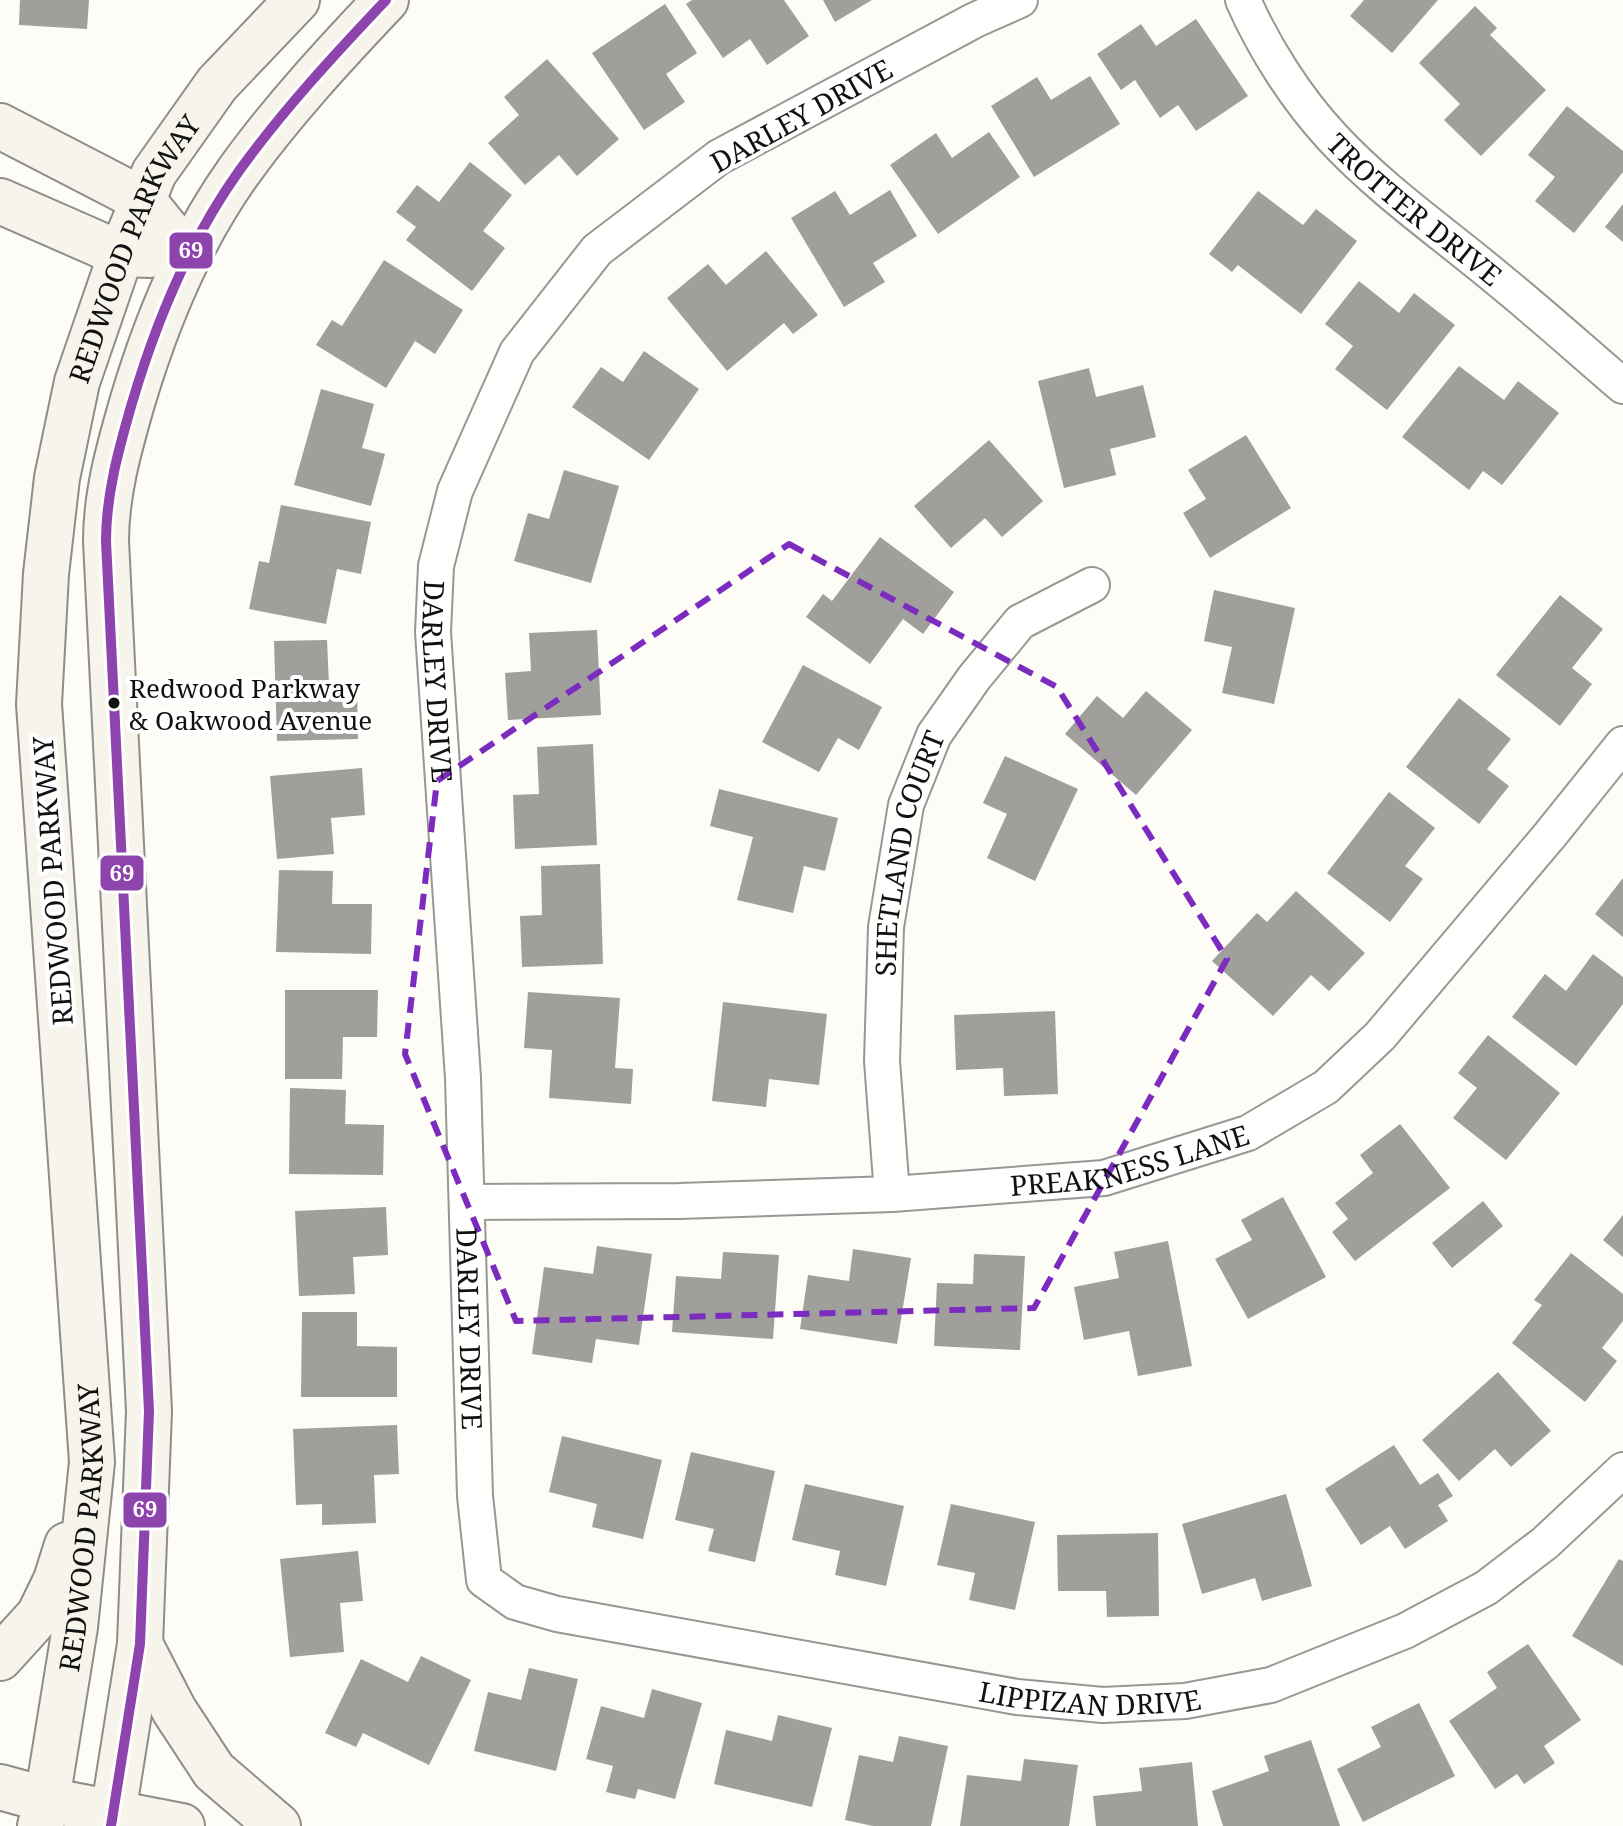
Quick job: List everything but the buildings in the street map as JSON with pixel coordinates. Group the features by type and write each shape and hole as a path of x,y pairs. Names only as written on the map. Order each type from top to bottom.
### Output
{"main road":[{"name":"REDWOOD PARKWAY","path":"44,1813 75,1627 92,1462 39,704 46,574 57,478 77,382 121,254 154,173 217,84 297,0"},
{"name":"REDWOOD PARKWAY","path":"112,1819 140,1644 149,1411 106,533 116,460 147,351 188,256 238,172 312,77 386,0"},
{"path":"0,126 143,200 188,256"},
{"path":"0,201 121,254 188,256"},
{"path":"0,1658 39,1615 56,1580 92,1462"},
{"path":"140,1644 174,1710 214,1771 278,1826"},
{"path":"0,1787 44,1813 182,1826"}],"street":[{"name":"DARLEY DRIVE","path":"501,1592 484,1580 475,1496 463,1078 433,632 436,566 455,491 517,352 597,250 719,157 975,20 1020,0"},
{"name":"TROTTER DRIVE","path":"1243,0 1253,23 1297,94 1332,137 1410,209 1498,278 1623,386"},
{"name":"SHETLAND COURT","path":"892,1194 882,1061 886,927 906,805 934,735 974,678 1020,622 1092,585"},
{"name":"PREAKNESS LANE","path":"467,1202 679,1201 892,1194 1104,1178 1248,1133 1326,1087 1380,1036 1623,744"},
{"name":"LIPPIZAN DRIVE","path":"501,1592 515,1602 557,1614 1017,1697 1103,1705 1185,1701 1271,1685 1405,1631 1486,1588 1545,1543 1623,1470"}],"highlighted area":[{"path":"789,544 1057,687 1227,959 1034,1308 516,1321 405,1054 437,781"}],"transit line":[{"name":"69","path":"111,1826 140,1644 149,1411 106,541 111,489 127,420 152,342 176,283 205,225 239,171 273,126 386,0"}],"place":[{"name":"Redwood Parkway & Oakwood Avenue","path":"114,703"}]}
